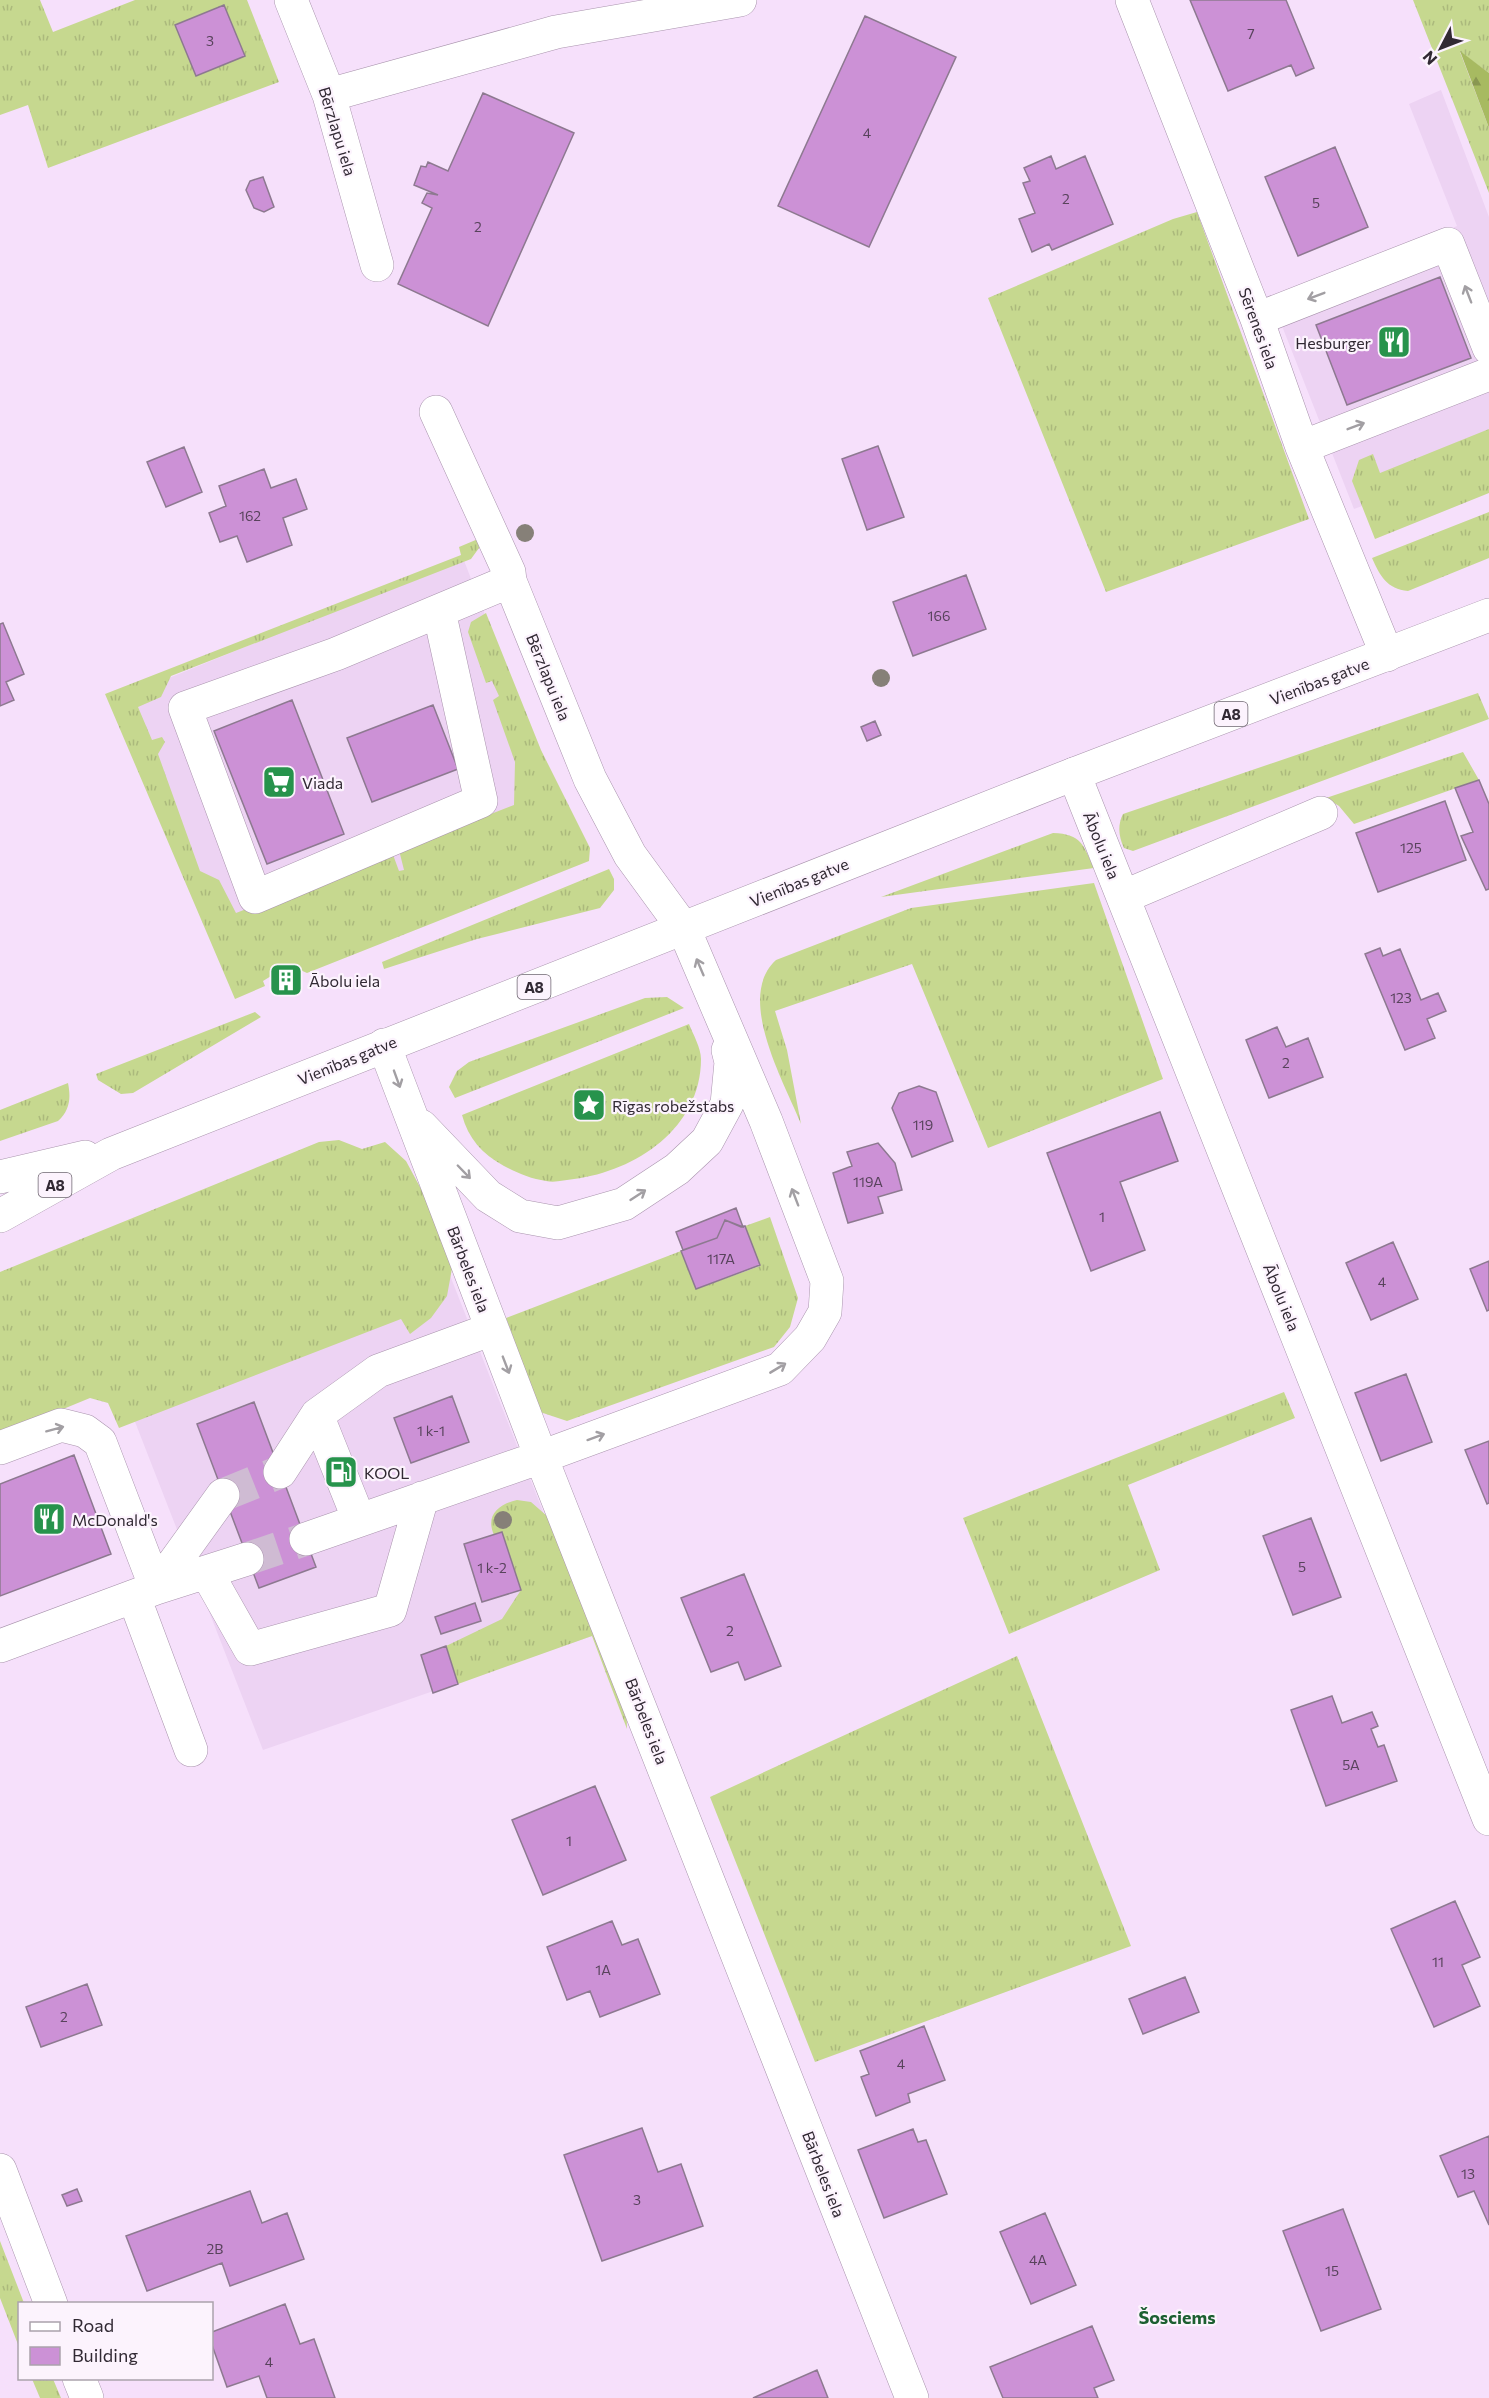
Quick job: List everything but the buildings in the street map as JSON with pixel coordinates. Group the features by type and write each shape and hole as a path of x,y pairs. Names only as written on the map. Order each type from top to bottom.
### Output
{"main road":[{"name":"Bērzlapu iela","path":"291,0 329,95 377,265"},
{"path":"329,95 556,32 740,0"},
{"name":"Sērenes iela","path":"1132,0 1257,319 1302,447 1387,655"},
{"path":"1257,319 1448,244 1489,348"},
{"path":"1302,447 1489,374"},
{"name":"Bērzlapu iela","path":"436,412 509,572 510,581 590,779 630,855 684,929 716,1006"},
{"path":"439,611 481,801 255,897 185,708 336,654 510,581"},
{"name":"Vienības gatve","path":"0,1216 111,1154 384,1044 684,929 1074,774 1489,615"},
{"name":"Ābolu iela","path":"1074,774 1489,1819"},
{"path":"1123,897 1321,813"},
{"path":"409,1114 488,1196 520,1216 558,1223 624,1204 677,1170 707,1141 728,1104 731,1062 716,1006"},
{"path":"306,1539 541,1457 780,1369 810,1338 825,1312 827,1281 766,1120 716,1006"},
{"name":"Bārbeles iela","path":"384,1044 541,1457 912,2398"},
{"name":"Vienības gatve","path":"0,1177 68,1159 111,1154"},
{"path":"280,1472 317,1415 378,1371 492,1329"},
{"path":"317,1415 359,1520"},
{"path":"0,1448 61,1425 85,1431 100,1442 191,1750"},
{"path":"145,1592 223,1495"},
{"path":"207,1573 250,1649 390,1610 422,1498"},
{"path":"0,1646 145,1592 248,1559"},
{"path":"0,2170 50,2302"},
{"path":"79,2380 87,2398"}],"shaded area":[{"path":"1441,90 1489,217 1489,459 1354,509 1271,298 1457,226 1409,104"},
{"name":"Viada","path":"463,558 560,809 218,945 120,698"},
{"name":"KOOL","path":"412,1179 592,1636 263,1750 91,1309"}],"green space":[{"path":"0,0 40,0 53,32 135,0 247,0 279,82 48,168 28,105 0,115"},
{"path":"1413,0 1489,0 1489,73 1460,52 1489,128 1489,193"},
{"path":"1460,51 1489,73 1489,128"},
{"path":"1197,212 1309,519 1106,592 988,298 1173,219"},
{"path":"1489,429 1489,493 1375,539 1352,481 1359,460 1373,454 1380,473"},
{"path":"1489,512 1489,558 1408,591 1389,584 1372,558"},
{"path":"478,539 479,548 471,559 171,676 161,697 138,707 152,740 162,737 165,742 158,754 200,871 219,880 236,913 392,852 399,871 404,870 399,850 514,805 515,762 493,700 499,696 492,681 486,683 468,632 471,622 486,613 541,750 590,848 589,861 307,973 289,965 263,981 265,986 235,999 105,694 461,555 459,547"},
{"path":"1478,693 1489,719 1133,851 1124,848 1119,831 1123,814"},
{"path":"1463,752 1479,780 1354,824 1339,806 1326,798"},
{"path":"1053,833 1076,838 1084,847 1094,868 881,897"},
{"path":"609,869 614,879 614,890 600,908 477,939 384,969 382,962"},
{"path":"1094,883 1163,1079 988,1148 912,964 775,1011 787,1050 801,1124 775,1063 761,1017 760,995 765,976 776,960 911,908"},
{"path":"667,997 684,1008 455,1098 449,1087 457,1071 469,1062 645,998"},
{"path":"255,1012 261,1017 133,1093 121,1094 98,1080 96,1074"},
{"path":"689,1024 701,1055 698,1084 690,1106 661,1142 620,1167 560,1181 549,1182 535,1179 496,1161 477,1145 468,1131 462,1115"},
{"path":"68,1083 69,1104 58,1121 0,1141 0,1110"},
{"path":"339,1140 362,1149 385,1142 406,1161 434,1213 453,1263 447,1296 431,1318 410,1334 401,1319 119,1428 108,1403 90,1398 0,1435 0,1272 319,1142"},
{"path":"770,1217 798,1298 790,1327 774,1347 567,1421 540,1412 506,1318 681,1251 696,1289 760,1266 745,1226"},
{"path":"1284,1392 1295,1418 1128,1485 1160,1570 1009,1634 963,1518"},
{"path":"517,1500 531,1502 547,1516 626,1694 627,1729 592,1636 458,1684 446,1646 502,1619 521,1590 502,1532 494,1535 491,1522 499,1508"},
{"path":"1017,1656 1131,1946 815,2062 710,1797"},
{"path":"0,2241 24,2302 18,2302 18,2344 0,2298"},
{"path":"32,2380 53,2380 61,2398 40,2398"}],"tunnel":[{"path":"223,1495 280,1472"},
{"path":"247,1559 306,1539"}],"place":[{"name":"Hesburger","path":"1394,342"},
{"name":"Viada","path":"279,782"},
{"name":"Ābolu iela","path":"286,980"},
{"name":"Rīgas robežstabs","path":"589,1105"},
{"name":"KOOL","path":"341,1472"},
{"name":"McDonald's","path":"49,1519"}],"district":[{"name":"Šosciems","path":"1177,2317"}]}
